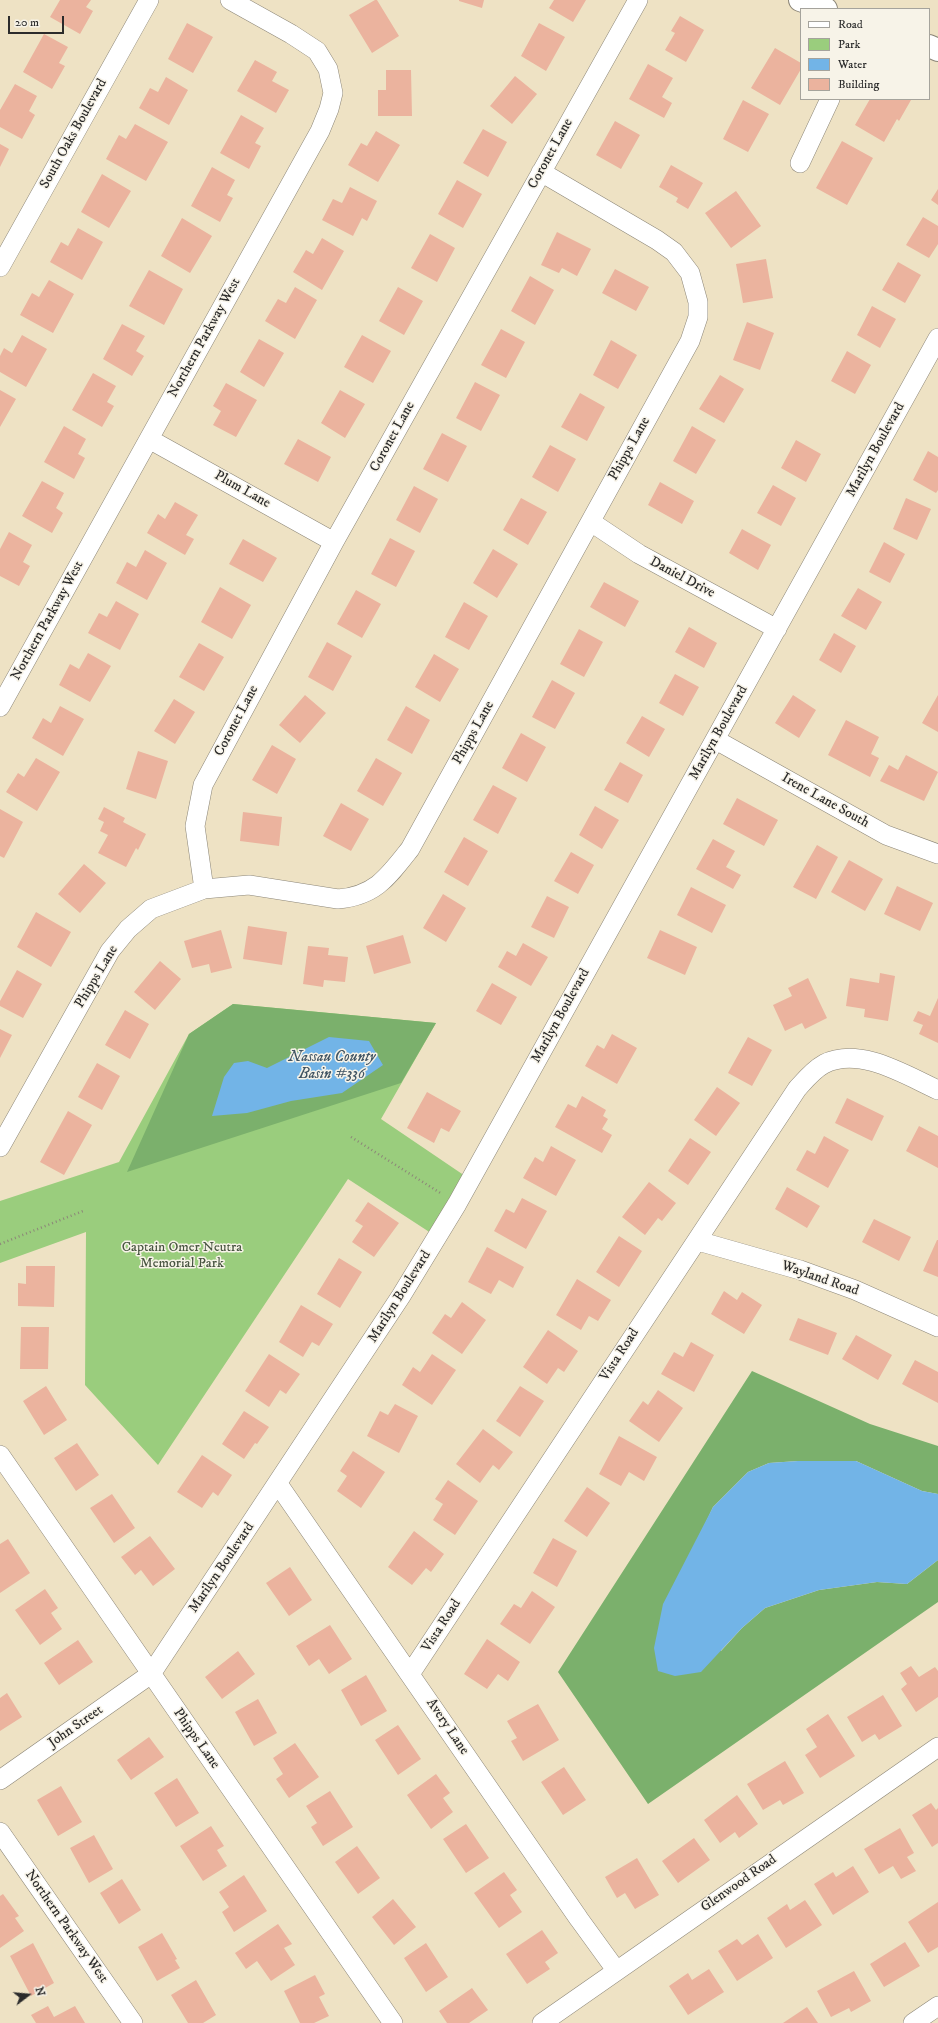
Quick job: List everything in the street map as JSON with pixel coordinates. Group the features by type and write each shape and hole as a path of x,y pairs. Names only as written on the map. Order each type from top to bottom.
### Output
{"main road":[{"path":"800,0 823,8"}],"street":[{"name":"South Oaks Boulevard","path":"0,267 149,0"},
{"name":"Northern Parkway West","path":"0,707 320,131 330,109 333,93 328,69 317,52 291,34 230,0"},
{"name":"Coronet Lane","path":"204,889 195,826 203,785 334,542 638,0"},
{"path":"800,163 830,100"},
{"name":"Phipps Lane","path":"0,1147 110,951 128,929 151,909 204,889 249,885 338,900 352,898 368,893 388,877 410,849 690,341 698,317 698,302 690,273 674,252 541,172"},
{"name":"Marilyn Boulevard","path":"151,1674 401,1296 457,1204 938,338"},
{"name":"Plum Lane","path":"149,439 334,542"},
{"name":"Daniel Drive","path":"591,522 639,554 776,629"},
{"name":"Irene Lane South","path":"716,740 886,835 938,854"},
{"name":"Vista Road","path":"410,1674 797,1089 813,1072 825,1064 848,1058 870,1060 938,1090"},
{"name":"Wayland Road","path":"698,1240 800,1270 855,1290 938,1327"},
{"name":"Phipps Lane","path":"0,1455 393,2023"},
{"name":"Avery Lane","path":"278,1484 579,1920 616,1970"},
{"name":"John Street","path":"0,1780 151,1674"},
{"name":"Glenwood Road","path":"542,2023 938,1747"},
{"name":"Northern Parkway West","path":"0,1832 133,2023"},
{"path":"913,2023 938,2006"}],"path":[{"path":"351,1137 457,1204"},
{"path":"0,1244 83,1211"}],"green space":[{"name":"Captain Omer Neutra Memorial Park","path":"233,1004 436,1023 381,1119 471,1180 437,1237 348,1179 158,1465 85,1385 86,1232 0,1263 0,1201 119,1162 189,1034"},
{"path":"233,1004 436,1023 401,1083 127,1172 189,1034"},
{"path":"752,1371 870,1424 938,1446 938,1494 922,1491 856,1461 798,1461 769,1463 748,1472 713,1507 700,1535 721,1651 742,1628 765,1608 819,1590 877,1582 907,1584 938,1560 938,1602 648,1804 558,1672"}],"water":[{"name":"Nassau County Basin #336","path":"329,1037 369,1041 383,1065 342,1093 291,1101 247,1113 212,1116 224,1077 234,1063 248,1061 267,1068"},
{"path":"798,1461 856,1461 922,1491 938,1494 938,1560 907,1584 877,1582 819,1590 765,1608 742,1628 701,1672 675,1676 658,1671 654,1648 663,1604 713,1507 748,1472 769,1463"}],"building":[{"path":"60,0 91,0 86,7 93,11 80,34 50,17"},
{"path":"377,0 399,36 372,53 349,15"},
{"path":"459,0 484,0 482,8"},
{"path":"554,0 586,0 573,22 549,8"},
{"path":"680,16 704,30 686,62 665,50 675,33 671,31"},
{"path":"187,23 213,37 193,73 168,59"},
{"path":"539,23 565,37 546,71 521,56"},
{"path":"44,34 68,47 59,63 65,66 52,89 23,72"},
{"path":"775,48 800,62 800,71 780,105 751,88"},
{"path":"255,60 277,72 272,81 289,90 276,113 237,91"},
{"path":"648,64 673,78 662,97 672,103 664,118 629,99"},
{"path":"386,70 411,70 412,116 378,116 378,90 386,90"},
{"path":"515,76 537,94 512,124 490,106"},
{"path":"166,77 188,90 169,125 139,108 150,88 158,92"},
{"path":"15,84 37,96 29,111 35,115 22,139 0,127 0,110"},
{"path":"743,100 769,114 748,152 723,139"},
{"path":"869,100 911,100 899,121 897,119 884,142 855,125"},
{"path":"241,115 264,128 255,143 261,146 249,169 220,153"},
{"path":"615,121 640,135 621,169 596,155"},
{"path":"135,124 168,142 146,181 106,159 119,135 126,139"},
{"path":"483,129 507,142 488,177 463,163"},
{"path":"376,131 400,145 378,182 348,165 361,143 367,146"},
{"path":"842,141 873,158 847,205 816,188"},
{"path":"0,144 9,149 0,167"},
{"path":"671,165 703,183 688,209 676,202 678,198 659,187"},
{"path":"212,167 235,180 227,195 233,198 220,222 191,206"},
{"path":"102,174 131,191 109,228 81,212"},
{"path":"457,180 482,194 463,228 438,214"},
{"path":"350,187 377,201 367,221 362,218 353,236 322,220 333,199 342,203"},
{"path":"938,189 938,205 931,200"},
{"path":"736,191 761,226 731,248 705,213"},
{"path":"923,217 938,226 938,244 929,258 906,245"},
{"path":"182,218 212,236 190,273 161,256"},
{"path":"78,228 103,242 82,280 50,262 61,242 68,246"},
{"path":"557,232 591,249 577,276 562,268 559,273 541,265"},
{"path":"430,234 455,248 437,282 411,268"},
{"path":"322,238 344,251 322,290 293,272 306,250 313,254"},
{"path":"766,259 773,298 743,303 736,264"},
{"path":"898,262 921,275 905,303 882,290"},
{"path":"615,269 649,287 636,311 602,293"},
{"path":"149,270 183,289 164,325 129,306"},
{"path":"530,276 554,290 535,325 511,311"},
{"path":"49,280 74,294 53,333 20,315 32,293 39,297"},
{"path":"295,287 317,300 295,339 265,321 278,299 286,303"},
{"path":"398,287 423,301 404,335 379,321"},
{"path":"872,306 896,319 880,348 857,335"},
{"path":"747,322 774,333 760,370 733,360"},
{"path":"122,324 145,336 136,351 144,356 132,376 103,359"},
{"path":"501,329 525,342 506,378 481,365"},
{"path":"22,335 47,349 26,387 0,372 0,356 4,348 12,353"},
{"path":"362,335 391,351 373,383 344,367"},
{"path":"259,339 284,353 264,387 240,372"},
{"path":"611,340 637,355 618,389 593,375"},
{"path":"847,351 871,365 855,394 831,381"},
{"path":"93,373 116,386 107,402 114,406 102,427 72,410"},
{"path":"720,375 744,389 724,423 699,409"},
{"path":"475,382 500,395 481,431 456,418"},
{"path":"226,383 257,400 236,437 213,425 221,411 213,406"},
{"path":"0,390 16,399 0,427"},
{"path":"340,390 365,404 345,438 321,423"},
{"path":"580,393 605,407 587,441 561,427"},
{"path":"64,426 86,439 78,454 85,458 74,479 44,462"},
{"path":"692,426 716,440 696,474 673,461"},
{"path":"442,433 467,446 448,482 423,469"},
{"path":"298,439 331,457 318,482 284,464"},
{"path":"796,440 821,454 806,482 781,468"},
{"path":"550,445 576,459 558,492 532,477"},
{"path":"928,451 938,457 938,490 936,493 913,480"},
{"path":"42,481 64,493 56,508 63,513 52,533 22,516"},
{"path":"660,482 694,501 682,524 648,505"},
{"path":"773,485 796,498 781,526 757,513"},
{"path":"414,486 438,499 420,533 396,520"},
{"path":"521,498 547,512 528,545 503,530"},
{"path":"906,498 931,509 917,540 893,529"},
{"path":"175,502 198,515 186,535 194,539 185,555 147,533 158,514 165,519"},
{"path":"742,529 771,545 758,570 729,553"},
{"path":"9,532 32,545 23,562 30,566 19,586 0,576 0,549"},
{"path":"390,538 415,551 396,587 371,574"},
{"path":"243,539 277,558 263,582 229,564"},
{"path":"884,542 905,554 890,583 869,572"},
{"path":"493,549 518,564 497,598 473,583"},
{"path":"145,550 167,563 147,600 116,583 127,562 136,567"},
{"path":"604,582 639,601 625,627 590,607"},
{"path":"220,587 251,605 232,639 201,622"},
{"path":"858,588 882,602 866,630 841,616"},
{"path":"356,590 381,604 362,638 337,624"},
{"path":"116,601 139,614 120,650 88,633 99,613 107,617"},
{"path":"464,602 488,616 469,650 445,637"},
{"path":"689,627 717,643 704,668 675,652"},
{"path":"579,629 603,642 584,677 560,664"},
{"path":"834,633 856,646 841,673 819,660"},
{"path":"327,642 352,656 333,691 308,677"},
{"path":"199,643 224,657 204,691 179,677"},
{"path":"88,653 111,666 90,702 59,685 70,664 79,669"},
{"path":"434,654 459,669 440,702 415,687"},
{"path":"675,674 699,687 683,716 659,703"},
{"path":"552,680 575,693 555,729 532,717"},
{"path":"305,695 326,713 300,743 279,725"},
{"path":"793,695 816,710 799,738 775,723"},
{"path":"938,695 938,732 922,723"},
{"path":"174,699 195,712 175,744 154,731"},
{"path":"60,706 84,719 63,756 32,738 43,718 51,723"},
{"path":"406,706 430,720 412,754 387,740"},
{"path":"642,716 665,729 649,757 626,743"},
{"path":"846,720 879,737 871,754 879,758 870,777 828,755"},
{"path":"521,733 546,747 527,782 502,768"},
{"path":"272,745 296,759 277,794 252,780"},
{"path":"138,751 168,761 156,799 126,789"},
{"path":"906,755 938,772 924,801 880,781 889,765 898,770"},
{"path":"36,758 60,772 37,811 6,792 18,773 24,777"},
{"path":"376,758 402,773 383,806 357,791"},
{"path":"620,762 643,775 628,803 604,790"},
{"path":"493,785 517,798 498,834 473,820"},
{"path":"737,798 778,820 764,846 723,824"},
{"path":"341,803 369,819 351,851 323,836"},
{"path":"595,806 619,820 602,849 579,835"},
{"path":"104,807 125,818 123,822 146,834 138,850 136,848 126,867 98,853 108,835 100,831 104,822 98,819"},
{"path":"0,809 23,822 4,858 0,856"},
{"path":"243,812 282,817 279,846 240,841"},
{"path":"464,837 488,851 468,886 444,872"},
{"path":"713,839 735,851 726,867 741,875 733,889 696,869"},
{"path":"817,845 838,857 816,899 793,887"},
{"path":"571,852 594,865 578,894 554,881"},
{"path":"849,860 883,879 865,911 831,892"},
{"path":"84,864 106,883 80,913 58,894"},
{"path":"897,886 933,903 920,931 884,914"},
{"path":"691,887 726,905 712,933 677,915"},
{"path":"443,894 466,908 446,942 423,928"},
{"path":"547,896 569,907 554,938 531,927"},
{"path":"36,912 71,932 51,967 17,947"},
{"path":"248,926 287,932 282,965 243,959"},
{"path":"221,930 232,968 211,973 209,964 192,968 184,941"},
{"path":"660,930 697,947 685,975 647,958"},
{"path":"403,935 411,963 374,974 366,946"},
{"path":"523,943 548,957 531,986 498,967 507,951 516,956"},
{"path":"308,946 329,948 328,955 348,957 345,982 324,980 323,987 303,984"},
{"path":"160,961 181,979 155,1010 134,992"},
{"path":"17,970 42,984 23,1018 0,1006 0,1001"},
{"path":"880,973 895,976 888,1021 864,1017 865,1009 846,1006 850,978 879,983"},
{"path":"808,978 827,1018 805,1029 802,1023 785,1031 773,1005 792,996 788,988"},
{"path":"492,983 517,997 501,1025 476,1011"},
{"path":"938,998 938,1043 919,1034 923,1025 913,1021 918,1011 930,1016"},
{"path":"125,1010 149,1024 130,1059 105,1045"},
{"path":"0,1029 12,1035 0,1058"},
{"path":"612,1034 637,1048 617,1084 585,1066 597,1045 604,1049"},
{"path":"748,1037 772,1050 752,1086 728,1073"},
{"path":"97,1063 120,1076 102,1110 78,1097"},
{"path":"717,1087 740,1103 716,1136 694,1120"},
{"path":"427,1092 461,1111 449,1132 441,1128 434,1143 407,1128"},
{"path":"582,1096 606,1110 603,1116 608,1119 602,1129 612,1135 602,1153 555,1127 568,1104 576,1108"},
{"path":"847,1098 884,1116 872,1141 835,1123"},
{"path":"68,1111 92,1125 64,1175 40,1162"},
{"path":"919,1126 938,1136 938,1168 906,1151"},
{"path":"824,1136 849,1150 828,1188 796,1170 807,1150 815,1154"},
{"path":"690,1138 711,1152 688,1185 668,1171"},
{"path":"551,1146 576,1160 556,1196 523,1178 535,1157 543,1162"},
{"path":"649,1182 676,1203 662,1221 658,1218 645,1235 622,1217"},
{"path":"787,1187 820,1206 807,1228 775,1209"},
{"path":"522,1198 547,1211 526,1249 494,1231 506,1209 514,1213"},
{"path":"368,1202 399,1223 374,1257 352,1242 363,1226 355,1221"},
{"path":"874,1219 911,1237 899,1261 862,1242"},
{"path":"619,1236 642,1251 619,1287 596,1272"},
{"path":"938,1240 938,1277 923,1271"},
{"path":"487,1247 524,1267 513,1288 499,1280 491,1294 468,1282"},
{"path":"339,1258 362,1272 340,1308 317,1294"},
{"path":"26,1266 55,1266 54,1307 18,1306 18,1283 26,1284"},
{"path":"577,1279 611,1300 598,1321 589,1316 581,1330 556,1315"},
{"path":"724,1291 737,1300 742,1292 762,1305 744,1334 711,1314"},
{"path":"462,1302 486,1320 462,1354 432,1333 445,1314 451,1318"},
{"path":"301,1305 333,1324 319,1346 312,1342 303,1357 279,1342"},
{"path":"798,1318 837,1333 828,1355 789,1340"},
{"path":"21,1327 49,1327 48,1369 20,1369"},
{"path":"548,1330 578,1351 564,1372 558,1368 547,1384 523,1367"},
{"path":"856,1335 892,1355 878,1380 842,1359"},
{"path":"691,1342 714,1355 694,1392 661,1374 674,1352 683,1357"},
{"path":"269,1354 300,1374 286,1394 280,1390 269,1407 245,1391"},
{"path":"432,1354 456,1370 432,1405 402,1385 413,1367 420,1372"},
{"path":"915,1360 938,1372 938,1403 902,1384"},
{"path":"46,1386 67,1420 44,1435 23,1401"},
{"path":"520,1386 544,1401 520,1437 496,1421"},
{"path":"658,1390 683,1408 659,1442 629,1421 643,1401 648,1405"},
{"path":"395,1404 418,1416 399,1453 367,1436 380,1411 388,1415"},
{"path":"244,1411 269,1427 244,1459 222,1444"},
{"path":"483,1429 513,1452 499,1470 493,1465 480,1483 456,1464"},
{"path":"619,1436 657,1457 644,1481 629,1472 621,1486 599,1474"},
{"path":"77,1443 99,1475 76,1491 54,1458"},
{"path":"353,1451 385,1472 361,1508 337,1491 347,1476 340,1471"},
{"path":"202,1455 232,1475 218,1496 213,1492 202,1508 177,1492"},
{"path":"448,1480 478,1501 455,1535 433,1520 443,1504 435,1499"},
{"path":"587,1487 610,1503 587,1537 564,1521"},
{"path":"112,1494 135,1528 114,1543 90,1508"},
{"path":"414,1531 444,1554 431,1572 426,1568 412,1585 388,1567"},
{"path":"150,1536 175,1569 153,1586 141,1570 135,1575 121,1557"},
{"path":"553,1538 577,1551 557,1587 533,1573"},
{"path":"8,1539 30,1573 0,1593 0,1544"},
{"path":"290,1567 312,1600 289,1616 266,1583"},
{"path":"45,1589 58,1608 51,1613 62,1629 40,1645 15,1610"},
{"path":"532,1591 555,1607 530,1644 500,1624 514,1604 521,1608"},
{"path":"330,1625 352,1659 329,1674 319,1659 309,1666 296,1646"},
{"path":"487,1639 520,1662 508,1681 498,1674 487,1689 464,1674"},
{"path":"78,1640 93,1662 59,1685 44,1663"},
{"path":"238,1651 255,1674 222,1699 205,1677"},
{"path":"911,1666 919,1677 935,1667 938,1671 938,1697 916,1712 901,1689 907,1684 900,1673"},
{"path":"366,1675 387,1711 361,1726 341,1690"},
{"path":"7,1693 22,1717 0,1731 0,1698"},
{"path":"883,1695 902,1726 879,1740 875,1734 862,1742 847,1717"},
{"path":"258,1699 277,1733 254,1746 235,1712"},
{"path":"538,1704 559,1740 523,1761 511,1741 517,1738 507,1721"},
{"path":"828,1714 855,1756 820,1778 805,1755 817,1747 806,1729"},
{"path":"398,1725 421,1759 398,1775 375,1740"},
{"path":"149,1737 164,1757 131,1780 117,1760"},
{"path":"295,1743 319,1777 289,1798 276,1779 283,1774 273,1758"},
{"path":"785,1761 804,1793 783,1805 780,1800 763,1810 747,1784"},
{"path":"564,1767 586,1800 563,1815 541,1782"},
{"path":"436,1774 450,1793 443,1798 453,1812 431,1829 407,1795"},
{"path":"177,1778 199,1813 176,1827 154,1793"},
{"path":"61,1786 82,1822 58,1836 37,1800"},
{"path":"330,1791 353,1827 323,1846 311,1827 317,1823 306,1806"},
{"path":"737,1795 758,1824 739,1838 735,1832 720,1843 704,1820"},
{"path":"931,1803 936,1810 938,1808 938,1843 932,1847 912,1815"},
{"path":"466,1824 489,1858 466,1873 443,1839"},
{"path":"211,1826 224,1846 217,1850 227,1866 203,1881 180,1846"},
{"path":"900,1828 914,1853 907,1857 916,1871 901,1879 893,1866 879,1874 864,1849"},
{"path":"94,1835 113,1869 89,1883 70,1848"},
{"path":"694,1838 710,1860 678,1883 662,1861"},
{"path":"357,1846 380,1878 358,1894 335,1862"},
{"path":"637,1858 659,1895 635,1909 625,1893 617,1898 605,1877"},
{"path":"853,1866 869,1892 833,1915 814,1884 833,1872 836,1877"},
{"path":"504,1872 517,1890 510,1895 522,1912 499,1928 474,1893"},
{"path":"244,1875 267,1911 234,1932 222,1912 229,1907 219,1892"},
{"path":"122,1879 141,1910 119,1924 100,1893"},
{"path":"3,1894 19,1916 15,1918 24,1931 0,1948 0,1896"},
{"path":"393,1899 416,1927 394,1945 372,1917"},
{"path":"805,1900 822,1925 786,1948 767,1918 787,1904 790,1910"},
{"path":"938,1902 938,1947 928,1953 908,1922"},
{"path":"278,1924 292,1944 284,1948 295,1965 271,1981 257,1961 246,1969 235,1953"},
{"path":"542,1930 558,1953 545,1962 550,1969 527,1984 506,1954"},
{"path":"162,1933 177,1959 175,1960 180,1968 157,1981 138,1947"},
{"path":"758,1934 773,1958 737,1981 718,1951 737,1939 742,1945"},
{"path":"905,1942 920,1966 884,1987 870,1964"},
{"path":"33,1943 54,1983 31,1996 10,1956"},
{"path":"426,1943 448,1977 426,1992 404,1958"},
{"path":"709,1969 724,1992 688,2015 669,1986 688,1973 692,1980"},
{"path":"854,1971 871,2001 851,2012 849,2008 831,2017 817,1991"},
{"path":"315,1975 325,1994 319,1997 329,2016 314,2023 300,2023 284,1991"},
{"path":"196,1980 216,2015 203,2023 188,2023 171,1995"},
{"path":"472,1988 488,2010 469,2023 447,2023 439,2011"},
{"path":"48,2006 54,2017 75,2006 85,2023 36,2023 31,2015"},
{"path":"807,2007 818,2023 783,2023"}]}
